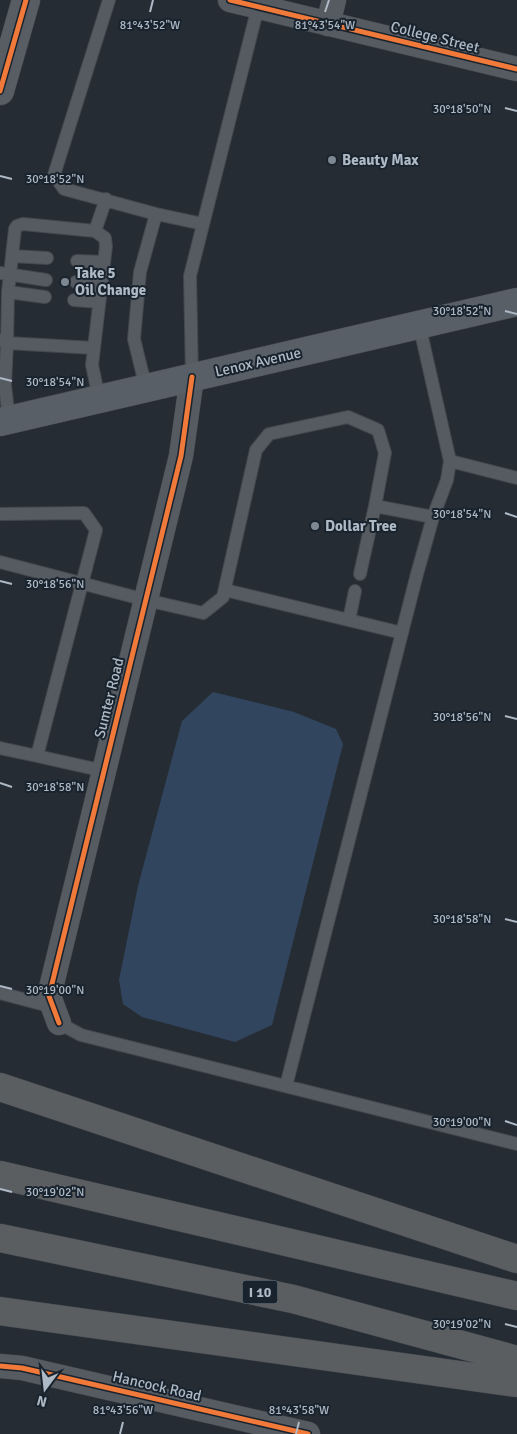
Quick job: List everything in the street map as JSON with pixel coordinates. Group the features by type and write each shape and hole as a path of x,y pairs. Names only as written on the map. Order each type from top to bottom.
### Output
{"highway":[{"path":"0,1087 517,1259"},
{"path":"0,1175 517,1296"},
{"name":"I 10","path":"0,1238 293,1299 517,1360"},
{"path":"0,1311 517,1383"}],"main road":[{"path":"0,91 26,0"},
{"name":"Lenox Avenue","path":"4,421 517,302"}],"street":[{"name":"College Street","path":"230,0 517,70"},
{"path":"328,24 334,0"},
{"name":"Sumter Road","path":"56,1015 49,996 182,456 192,377"},
{"name":"Hancock Road","path":"0,1366 22,1368 308,1434"}],"lane":[{"path":"109,0 54,175 64,188 156,214 202,224"},
{"path":"192,377 190,276 258,7"},
{"path":"95,231 106,199"},
{"path":"146,388 134,339 140,272 156,214"},
{"path":"4,421 4,342 8,292 5,274 12,256 17,226 23,224 95,231 105,238 106,246 92,364 99,398"},
{"path":"12,256 47,258"},
{"path":"77,261 104,262"},
{"path":"5,274 46,280"},
{"path":"76,282 101,284"},
{"path":"8,292 45,297"},
{"path":"74,300 99,302"},
{"path":"286,1086 432,518 446,480 450,461 419,324"},
{"path":"4,342 94,348"},
{"path":"0,562 203,613 223,598 256,450 269,434 348,417 378,430 385,453 360,574"},
{"path":"450,461 517,478"},
{"path":"375,506 432,518"},
{"path":"0,514 84,513 96,530 37,756"},
{"path":"225,590 402,633"},
{"path":"349,620 355,591"},
{"path":"0,748 104,771"},
{"path":"0,992 56,1015 81,1035 517,1144"}],"water":[{"path":"213,692 294,712 336,729 343,744 272,1025 235,1042 142,1017 123,1004 119,980 138,886 182,721"}],"cycle path":[{"path":"0,91 26,0"},
{"path":"230,0 517,69"},
{"path":"59,1023 49,996 181,456 192,377"},
{"path":"0,1366 22,1368 308,1434"}],"place":[{"name":"Beauty Max","path":"332,160"},
{"name":"Take 5 Oil Change","path":"65,282"},
{"name":"Dollar Tree","path":"315,526"}]}
